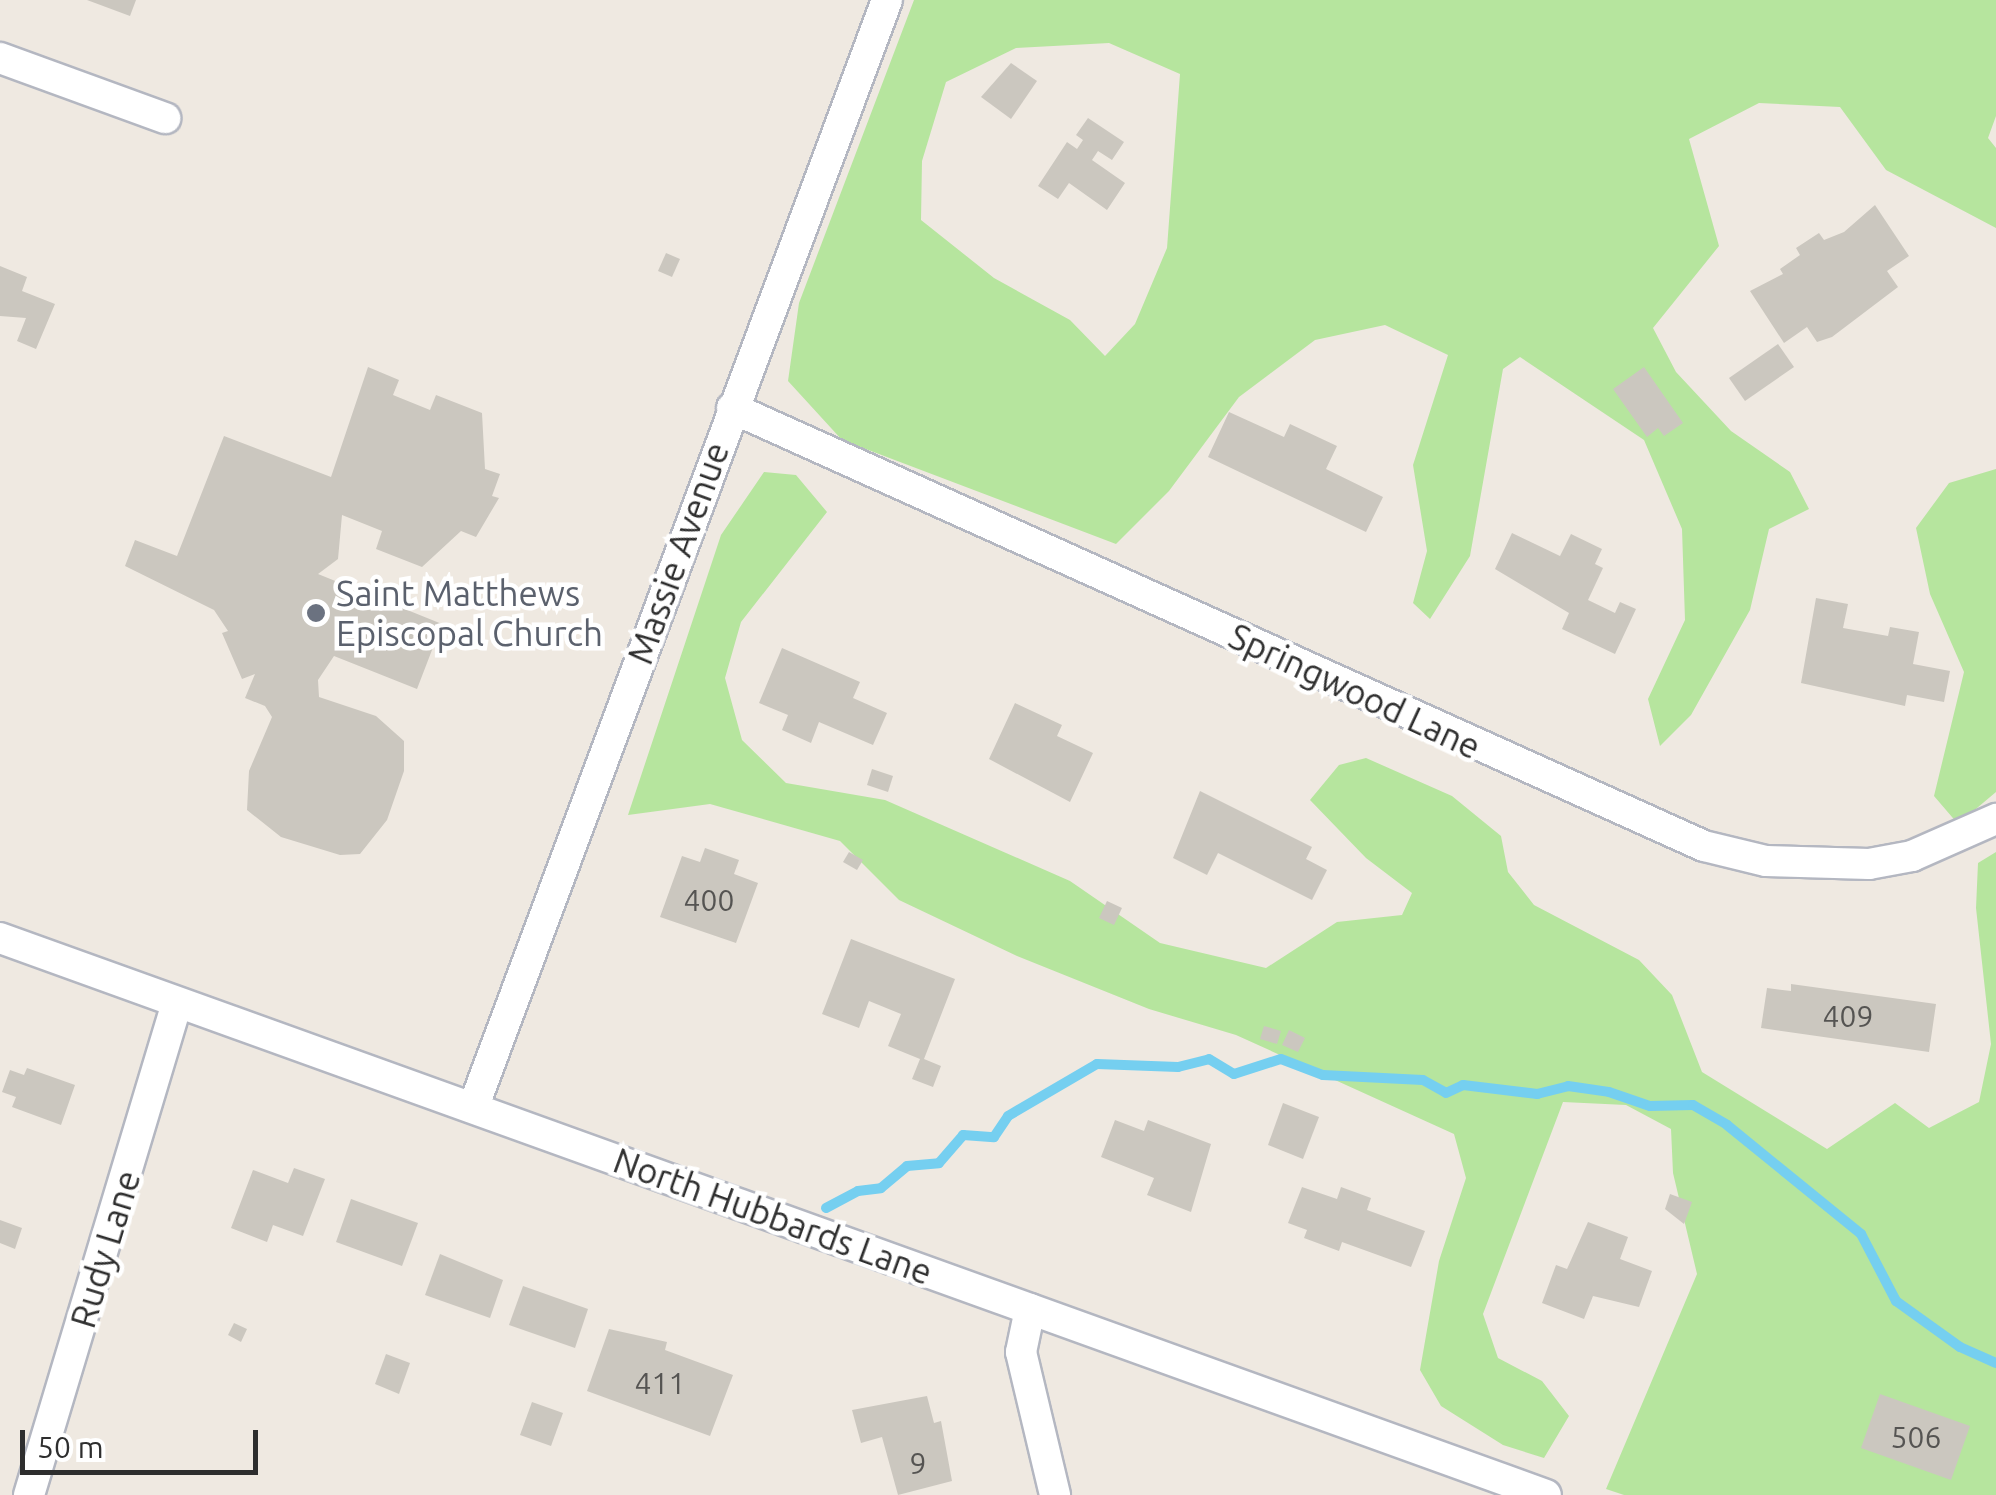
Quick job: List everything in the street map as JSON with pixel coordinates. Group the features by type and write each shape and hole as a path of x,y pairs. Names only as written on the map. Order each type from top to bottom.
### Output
{"street":[{"name":"Massie Avenue","path":"473,1108 887,0"},
{"path":"0,58 165,118"},
{"name":"Springwood Lane","path":"732,408 1704,846 1766,861 1868,864 1926,851 1996,820"},
{"name":"North Hubbards Lane","path":"0,938 1546,1495"},
{"name":"Rudy Lane","path":"29,1495 177,1003"},
{"path":"1030,1309 1020,1352 1055,1495"}],"green space":[{"path":"914,0 1996,0 1996,116 1988,138 1996,148 1996,228 1886,170 1840,107 1759,103 1689,139 1719,246 1653,328 1676,372 1731,431 1790,472 1809,509 1769,529 1750,610 1691,715 1660,746 1648,699 1685,620 1682,529 1644,440 1520,357 1503,369 1470,556 1430,619 1413,603 1427,551 1413,465 1448,355 1385,325 1315,340 1239,397 1169,491 1116,544 842,440 788,381 799,303","holes":["1109,43 1180,74 1167,248 1135,324 1105,356 1070,320 994,278 921,220 922,161 946,82 1016,48"]},
{"path":"1996,469 1996,792 1958,824 1934,796 1964,672 1930,594 1916,528 1949,483"},
{"path":"764,472 796,475 827,512 741,622 725,678 742,740 786,783 885,800 1070,881 1160,943 1266,968 1337,922 1402,915 1412,893 1366,858 1310,800 1339,765 1366,758 1452,796 1501,836 1508,872 1534,905 1639,960 1672,995 1702,1072 1827,1149 1895,1103 1929,1128 1979,1102 1991,1044 1976,908 1978,863 1996,852 1996,1495 1624,1495 1606,1489 1697,1274 1673,1173 1671,1129 1626,1105 1563,1102 1483,1314 1498,1358 1542,1381 1569,1416 1544,1458 1503,1445 1441,1406 1420,1370 1439,1261 1466,1178 1454,1134 1236,1035 1149,1009 1017,956 899,900 840,841 710,804 628,815 721,535"}],"building":[{"path":"87,0 136,0 130,16"},
{"path":"1011,63 1037,81 1011,119 981,97"},
{"path":"1088,118 1124,142 1112,160 1098,151 1092,160 1125,183 1107,210 1069,183 1058,199 1038,186 1067,142 1077,149 1083,140 1076,135"},
{"path":"1875,205 1909,256 1887,271 1898,287 1832,337 1817,342 1807,327 1784,343 1750,291 1783,274 1780,269 1800,255 1796,248 1819,233 1824,240 1844,232"},
{"path":"666,253 680,259 672,277 658,271"},
{"path":"0,266 27,277 22,291 55,304 36,349 17,341 26,318 0,316"},
{"path":"1778,344 1794,367 1745,401 1729,378"},
{"name":"Saint Matthews Episcopal Church","path":"368,367 399,380 393,395 430,410 436,395 482,413 485,469 500,474 492,496 499,498 476,537 461,531 422,567 376,549 382,531 342,515 338,559 318,574 442,624 417,689 334,656 318,680 319,697 376,716 404,741 404,771 387,820 360,854 340,855 281,837 247,810 249,771 272,717 265,706 245,698 255,674 242,679 222,633 228,631 214,610 125,566 135,540 177,556 224,436 331,477"},
{"path":"1644,367 1683,423 1664,436 1658,428 1647,437 1613,389"},
{"path":"1229,412 1284,437 1290,424 1337,446 1326,469 1383,497 1366,532 1208,457"},
{"path":"1512,533 1560,556 1571,534 1602,549 1595,564 1603,568 1588,600 1615,613 1620,602 1636,609 1615,654 1562,629 1569,613 1495,569"},
{"path":"1816,598 1848,604 1843,628 1888,636 1890,627 1919,632 1913,664 1950,671 1944,702 1907,695 1905,706 1801,683"},
{"path":"782,648 860,682 853,698 887,713 873,745 819,722 811,743 782,730 788,715 759,703"},
{"path":"1015,703 1062,725 1057,736 1093,753 1070,802 989,759"},
{"path":"872,769 893,776 888,792 867,785"},
{"path":"1200,791 1312,847 1306,859 1327,870 1312,900 1218,853 1207,875 1173,858"},
{"path":"705,848 739,860 734,874 758,883 736,943 660,917 682,856 700,862"},
{"path":"849,852 863,860 857,870 843,862"},
{"path":"1107,901 1122,908 1114,925 1099,918"},
{"path":"851,939 955,979 924,1059 941,1066 933,1087 912,1079 920,1059 888,1046 901,1014 869,1001 859,1028 822,1014"},
{"path":"1791,984 1936,1004 1929,1052 1761,1028 1767,988 1791,991"},
{"path":"1264,1026 1281,1031 1277,1044 1260,1039"},
{"path":"1289,1030 1305,1038 1298,1052 1282,1045"},
{"path":"27,1068 75,1085 61,1125 12,1107 16,1097 2,1092 10,1070 24,1075"},
{"path":"1283,1103 1319,1117 1303,1159 1268,1145"},
{"path":"1115,1120 1144,1131 1148,1120 1211,1144 1191,1212 1147,1195 1154,1178 1101,1157"},
{"path":"294,1168 325,1179 303,1236 273,1225 267,1242 231,1228 253,1170 288,1183"},
{"path":"1302,1187 1337,1199 1341,1187 1371,1198 1367,1210 1425,1231 1411,1267 1342,1242 1339,1251 1304,1238 1307,1230 1288,1223"},
{"path":"1670,1194 1692,1202 1684,1224 1665,1209"},
{"path":"351,1199 418,1223 402,1266 336,1242"},
{"path":"0,1220 22,1228 15,1249 0,1243"},
{"path":"1588,1222 1628,1237 1620,1259 1652,1271 1639,1307 1593,1296 1584,1319 1542,1303 1556,1265 1567,1269"},
{"path":"440,1254 503,1280 490,1318 425,1295"},
{"path":"523,1286 588,1309 575,1348 509,1325"},
{"path":"234,1323 247,1329 241,1342 228,1335"},
{"path":"609,1329 667,1342 665,1350 733,1375 710,1436 587,1391"},
{"path":"386,1354 410,1363 399,1394 375,1384"},
{"path":"1880,1394 1970,1426 1951,1480 1861,1448"},
{"path":"927,1396 934,1423 941,1421 952,1481 898,1495 882,1437 861,1443 852,1410"},
{"path":"532,1402 563,1413 551,1446 520,1435"}],"waterway":[{"path":"826,1208 858,1191 881,1188 907,1166 939,1163 963,1135 994,1137 1008,1116 1097,1064 1178,1067 1209,1059 1234,1074 1281,1059 1323,1075 1423,1080 1446,1093 1463,1085 1537,1094 1568,1086 1609,1092 1650,1106 1693,1105 1727,1125 1861,1234 1896,1301 1960,1347 1996,1363"}],"place":[{"name":"Saint Matthews Episcopal Church","path":"316,613"}]}
